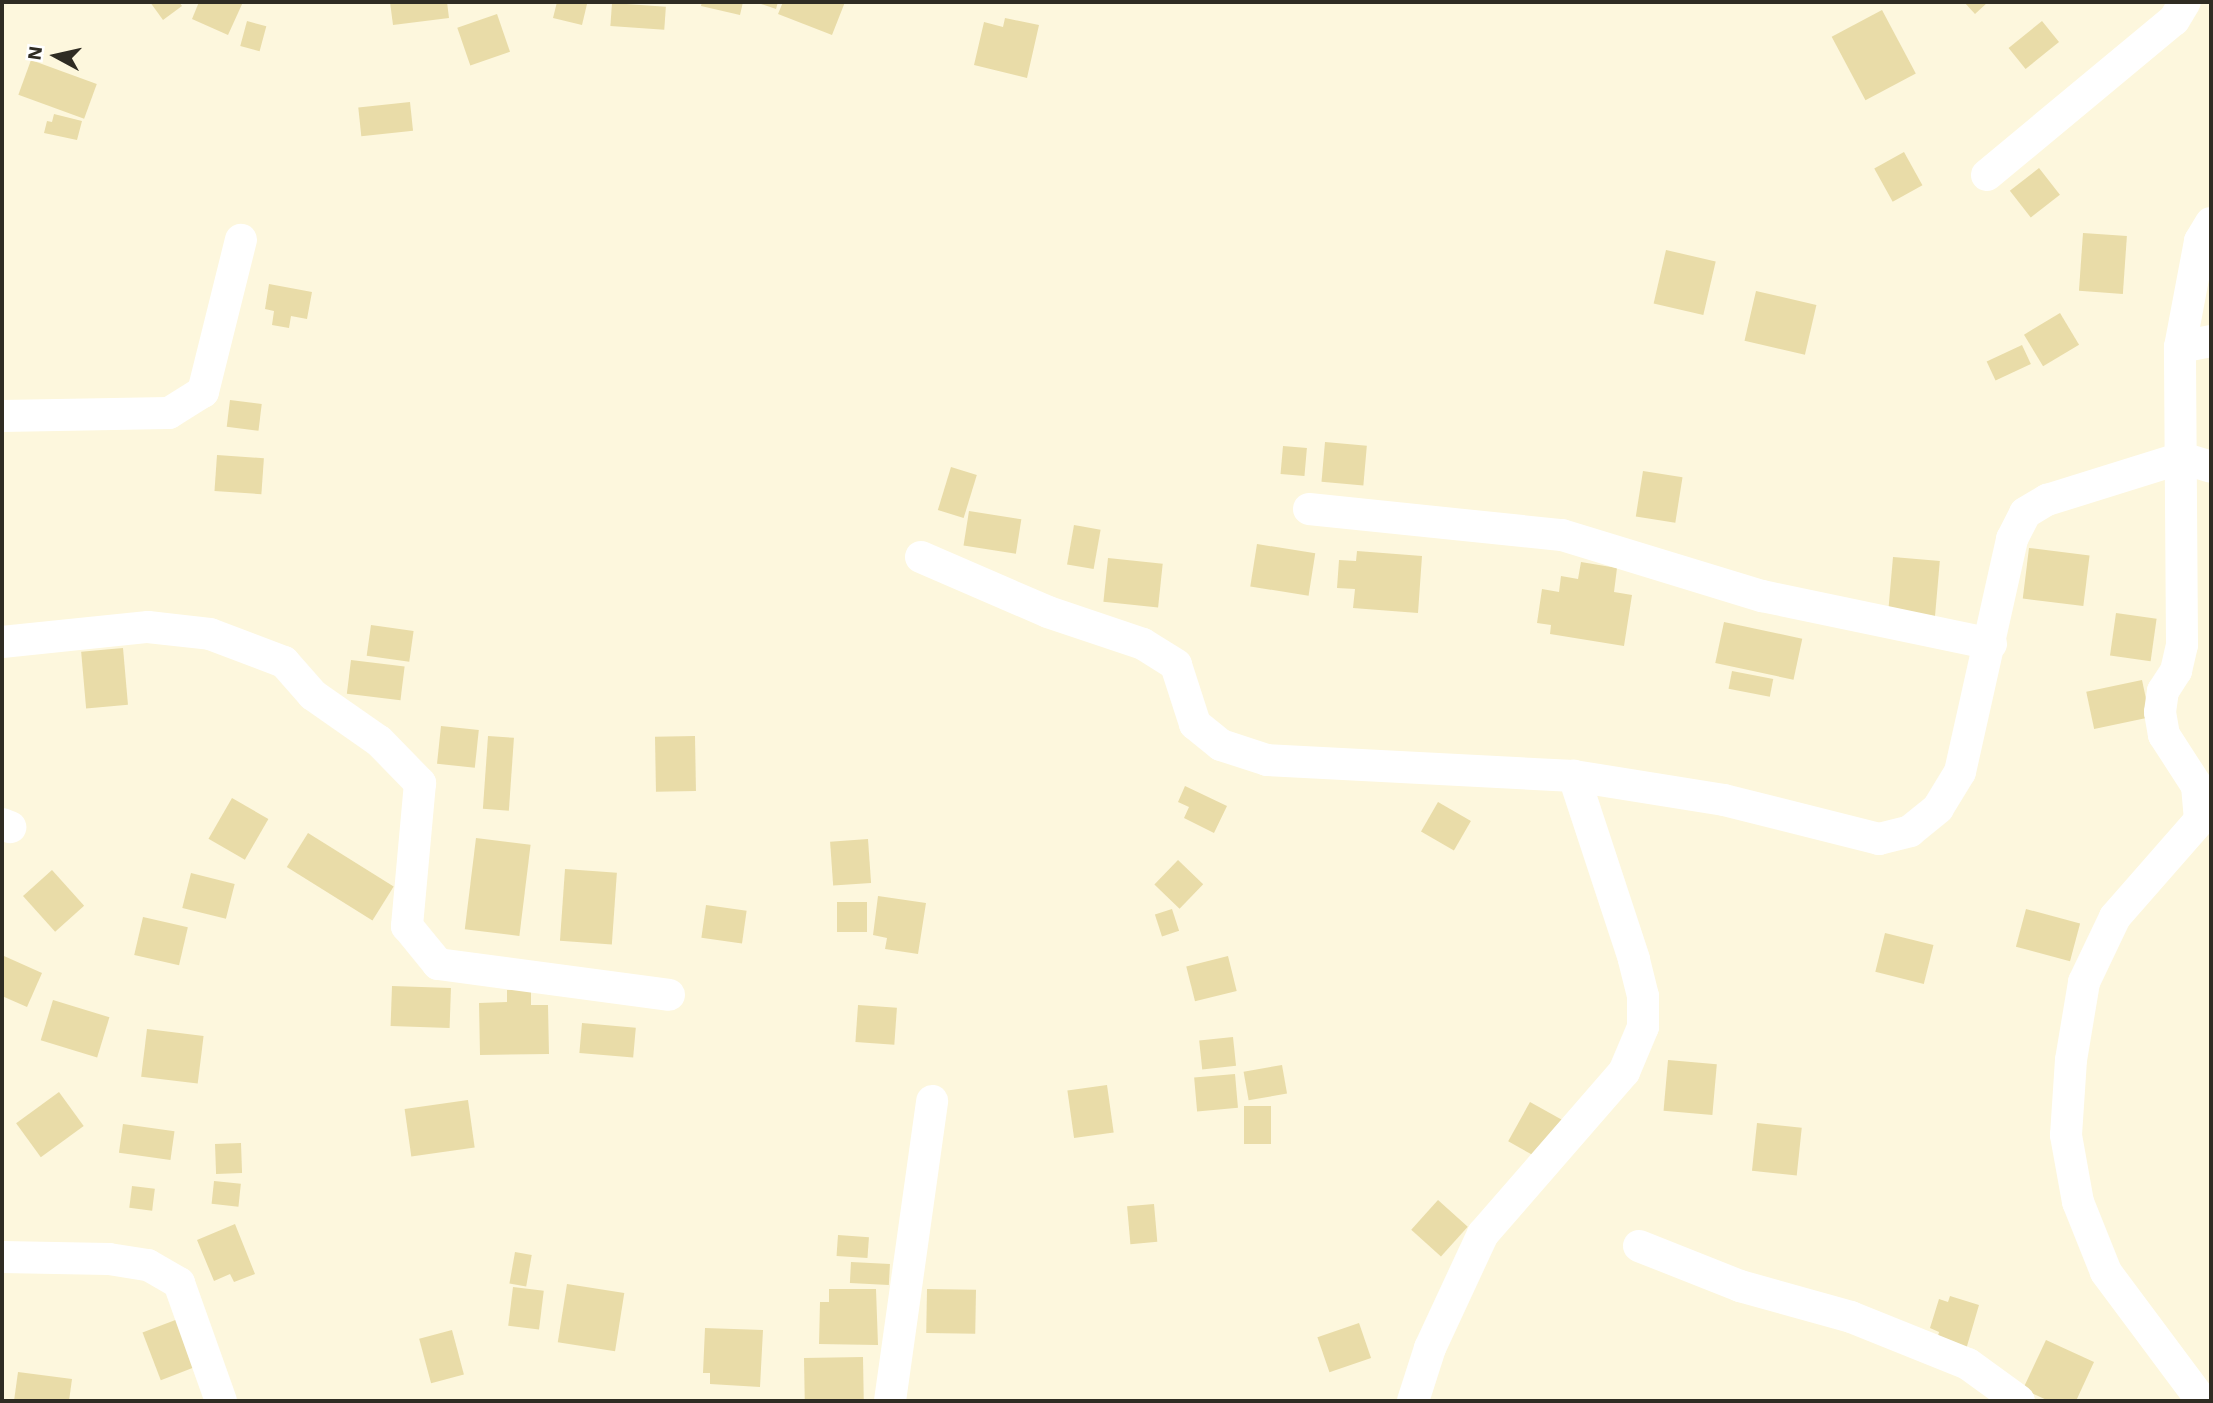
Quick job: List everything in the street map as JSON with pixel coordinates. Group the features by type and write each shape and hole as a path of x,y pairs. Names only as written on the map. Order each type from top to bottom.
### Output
{"street":[{"path":"1987,175 2175,20 2185,2"},
{"path":"2203,1401 2106,1272 2078,1202 2066,1135 2071,1060 2084,982 2115,917 2200,820 2197,786 2164,735 2160,712 2163,691 2176,671 2182,645 2197,463 2179,347 2200,241 2211,223"},
{"path":"2,415 169,413 204,392 241,240"},
{"path":"2179,347 2211,341"},
{"path":"921,557 1048,612 1143,644 1176,665 1195,724 1222,745 1267,760 1574,776 1724,800 1879,839 1910,831 1938,808 1960,772 1991,643 2012,539 2025,513 2046,500 2197,463"},
{"path":"1309,509 1562,535 1762,596 1991,643"},
{"path":"2,642 148,627 210,634 284,662 313,695 379,741 420,783 407,926 438,964 669,995"},
{"path":"1413,1401 1430,1348 1483,1234 1624,1072 1643,1027 1643,996 1634,959 1574,776"},
{"path":"890,1401 932,1101"},
{"path":"1639,1245 1740,1286 1851,1317 1968,1364 2019,1401"},
{"path":"2,1257 109,1259 148,1265 179,1283 221,1401"}],"building":[{"path":"150,2 179,2 182,6 163,20"},
{"path":"199,2 243,2 228,35 192,19"},
{"path":"390,2 447,2 449,18 393,25"},
{"path":"557,2 587,4 582,25 553,18"},
{"path":"702,2 743,2 740,15 701,6"},
{"path":"755,2 778,2 776,9"},
{"path":"783,2 845,2 832,35 778,14"},
{"path":"1964,2 1988,2 1975,14"},
{"path":"612,3 666,7 664,30 610,26"},
{"path":"1882,10 1916,74 1865,100 1832,37"},
{"path":"497,14 510,52 470,65 457,28"},
{"path":"1005,18 1039,25 1027,78 974,65 984,22 1003,27"},
{"path":"247,21 266,26 260,51 240,46"},
{"path":"2042,21 2059,42 2026,69 2009,48"},
{"path":"31,60 97,84 84,119 18,95"},
{"path":"410,102 413,131 361,136 358,107"},
{"path":"54,114 82,121 77,140 44,133 47,121 52,122"},
{"path":"1904,152 1922,185 1893,202 1874,168"},
{"path":"2039,168 2060,195 2031,218 2010,191"},
{"path":"2083,233 2127,236 2123,294 2079,291"},
{"path":"1666,250 1716,261 1703,315 1654,304"},
{"path":"269,284 312,292 307,319 291,316 289,328 272,325 274,311 265,309"},
{"path":"1756,291 1816,305 1805,355 1745,341"},
{"path":"2060,313 2079,345 2043,366 2024,335"},
{"path":"2022,345 2031,364 1996,381 1987,361"},
{"path":"230,400 262,404 258,431 227,427"},
{"path":"1325,442 1367,446 1363,486 1322,482"},
{"path":"1283,446 1307,448 1304,476 1281,474"},
{"path":"217,455 264,458 261,494 214,491"},
{"path":"951,467 977,475 964,518 938,510"},
{"path":"1643,471 1683,477 1675,523 1636,516"},
{"path":"969,511 1021,519 1016,554 964,546"},
{"path":"1074,525 1101,530 1094,569 1067,564"},
{"path":"1257,544 1315,553 1309,596 1250,586"},
{"path":"2029,548 2090,555 2083,606 2023,599"},
{"path":"1357,551 1422,556 1418,613 1353,608 1355,589 1337,588 1339,560 1356,561"},
{"path":"1893,557 1940,561 1935,621 1888,617"},
{"path":"1108,558 1163,564 1158,608 1103,602"},
{"path":"1581,562 1617,568 1614,592 1632,595 1624,646 1550,634 1551,625 1537,623 1542,589 1559,592 1561,576 1578,579"},
{"path":"2116,613 2157,619 2151,661 2110,656"},
{"path":"1724,622 1802,639 1794,680 1715,663"},
{"path":"371,625 414,631 409,662 367,656"},
{"path":"123,648 128,705 86,708 81,652"},
{"path":"351,660 405,667 400,700 347,694"},
{"path":"1732,671 1773,679 1770,697 1729,689"},
{"path":"2142,680 2150,717 2094,729 2086,692"},
{"path":"441,726 479,730 475,768 437,764"},
{"path":"488,736 514,738 509,811 483,809"},
{"path":"695,736 696,791 656,792 655,737"},
{"path":"1185,786 1227,806 1214,833 1184,818 1189,807 1178,802"},
{"path":"232,798 268,819 245,860 209,839"},
{"path":"1438,802 1471,821 1454,850 1421,831"},
{"path":"308,833 394,887 372,920 287,867"},
{"path":"476,838 531,845 519,936 465,929"},
{"path":"868,839 871,883 833,886 830,842"},
{"path":"1178,860 1203,884 1180,909 1154,884"},
{"path":"565,869 617,873 612,944 560,941"},
{"path":"52,870 84,906 55,932 23,896"},
{"path":"191,873 235,884 226,919 182,908"},
{"path":"878,896 926,903 918,954 885,949 887,938 873,935"},
{"path":"837,902 867,902 867,932 837,932"},
{"path":"706,905 747,911 742,943 701,938"},
{"path":"1172,909 1179,931 1162,936 1155,915"},
{"path":"2026,909 2080,923 2070,961 2016,947"},
{"path":"143,917 188,927 179,965 134,955"},
{"path":"1885,933 1934,945 1924,984 1875,972"},
{"path":"4,956 42,973 27,1007 2,996"},
{"path":"1228,956 1237,991 1195,1001 1186,966"},
{"path":"392,986 451,988 450,1028 391,1026"},
{"path":"507,990 531,990 531,1005 548,1005 549,1054 480,1055 479,1003 507,1002"},
{"path":"53,1000 109,1017 97,1057 41,1040"},
{"path":"858,1005 897,1008 894,1045 855,1042"},
{"path":"582,1023 636,1028 633,1058 579,1053"},
{"path":"147,1029 204,1036 198,1084 141,1077"},
{"path":"1233,1037 1236,1066 1202,1069 1199,1041"},
{"path":"1668,1060 1717,1064 1712,1115 1664,1111"},
{"path":"1282,1065 1287,1094 1249,1100 1244,1072"},
{"path":"1235,1074 1238,1108 1197,1111 1194,1078"},
{"path":"1107,1085 1114,1133 1074,1138 1067,1091"},
{"path":"59,1092 84,1126 41,1157 16,1123"},
{"path":"468,1100 475,1148 411,1156 405,1109"},
{"path":"1530,1102 1563,1120 1541,1160 1508,1141"},
{"path":"1244,1106 1271,1106 1271,1144 1244,1144"},
{"path":"1757,1123 1802,1128 1797,1175 1752,1171"},
{"path":"123,1124 174,1131 170,1160 119,1153"},
{"path":"241,1143 242,1173 216,1174 215,1144"},
{"path":"214,1181 241,1184 238,1207 212,1204"},
{"path":"132,1186 155,1189 152,1211 129,1208"},
{"path":"1438,1200 1468,1227 1441,1256 1411,1230"},
{"path":"1154,1204 1157,1242 1130,1244 1127,1206"},
{"path":"235,1224 255,1274 234,1282 230,1274 214,1281 197,1240"},
{"path":"838,1235 869,1237 867,1258 837,1256"},
{"path":"515,1252 532,1255 526,1286 509,1284"},
{"path":"851,1262 890,1264 889,1285 850,1283"},
{"path":"567,1284 624,1293 615,1351 558,1342"},
{"path":"513,1287 544,1291 539,1329 508,1326"},
{"path":"829,1289 876,1289 878,1345 819,1344 820,1302 829,1302"},
{"path":"927,1289 976,1290 975,1334 926,1333"},
{"path":"1950,1296 1979,1305 1965,1353 1936,1344 1939,1332 1930,1328 1939,1299 1948,1302"},
{"path":"178,1319 196,1367 161,1380 143,1333"},
{"path":"1359,1323 1371,1358 1329,1372 1317,1337"},
{"path":"705,1328 763,1330 760,1387 710,1384 710,1373 703,1373"},
{"path":"452,1330 464,1374 431,1383 419,1339"},
{"path":"2046,1340 2094,1362 2076,1401 2049,1401 2023,1389"},
{"path":"863,1357 864,1401 805,1401 804,1358"},
{"path":"18,1372 72,1379 69,1401 14,1401"}]}
